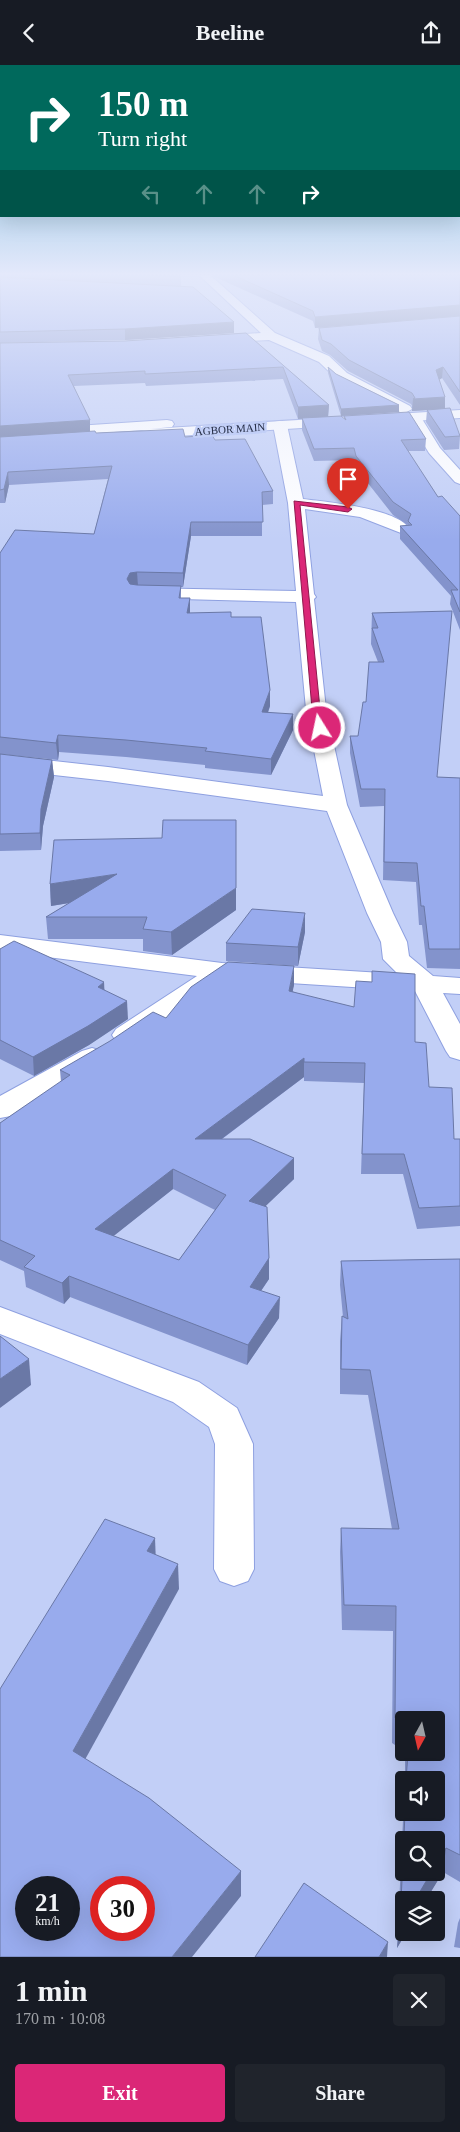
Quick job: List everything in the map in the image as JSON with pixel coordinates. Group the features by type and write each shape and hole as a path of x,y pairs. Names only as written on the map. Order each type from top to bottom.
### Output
{"street":[{"path":"329,363 342,376 410,413 439,456 460,479"},
{"name":"AGBOR MAIN","path":"0,435 280,425 410,413 460,406"},
{"name":"AGBOR MAIN","path":"0,444 160,429 410,413 460,414"},
{"path":"280,425 296,503 307,597 316,709 336,805 394,943 396,959 424,982 460,1051"},
{"path":"439,456 460,455"},
{"path":"296,503 366,512 386,519 401,528"},
{"path":"138,593 307,597"},
{"path":"0,763 108,774 336,805"},
{"path":"0,943 222,971 424,982 460,986"},
{"path":"0,1109 100,1053 222,971"},
{"path":"0,1320 186,1392 224,1418 234,1444 234,1569"}],"building":[{"path":"0,363 281,363 329,405 298,407 283,367 145,374 145,371 68,375 90,420 0,426"},
{"path":"355,363 460,363 460,392 443,367 436,370 445,397 413,399 415,398 412,393"},
{"path":"328,367 336,374 399,405 341,409"},
{"path":"450,408 460,436 445,437 427,410"},
{"path":"409,412 426,439 401,440 438,497 442,496 460,516 460,612 451,590 458,590 400,526 412,525 408,521 411,514 393,502 356,456 354,448 314,449 302,418 341,416 346,420 344,416"},
{"path":"183,429 185,437 212,435 215,440 245,439 273,491 262,492 263,522 191,522 183,573 137,572 130,573 127,579 130,584 137,585 181,586 179,598 190,598 187,613 231,612 231,617 261,617 270,690 262,712 293,714 271,759 205,751 207,748 126,740 58,735 56,743 0,737 0,553 15,530 94,534 112,466 8,472 4,489 0,490 0,437 95,431 96,433"},
{"path":"452,611 437,777 460,778 460,949 429,949 424,906 421,906 417,863 384,862 385,789 361,789 350,736 358,736 363,702 366,702 369,662 384,662 372,628 378,628 372,613"},
{"path":"0,754 52,760 41,809 40,833 0,834"},
{"path":"163,820 236,820 236,888 171,932 143,929 147,917 46,917 117,874 50,884 54,840 162,838"},
{"path":"252,909 305,913 298,947 226,943"},
{"path":"14,941 104,982 98,987 127,1001 88,1026 33,1057 0,1040 0,949"},
{"path":"228,962 294,966 289,991 354,1007 356,981 372,982 372,971 415,974 415,1042 426,1043 429,1087 452,1088 454,1139 460,1139 460,1206 419,1208 404,1154 362,1154 365,1063 304,1062 304,1058 195,1139 250,1139 294,1158 249,1201 267,1207 269,1258 250,1287 280,1297 248,1345 69,1276 62,1283 24,1267 35,1256 0,1240 0,1123 70,1075 60,1070 110,1041 153,1012 166,1018 191,987","holes":["173,1169 226,1195 179,1260 95,1229"]},
{"path":"460,1259 460,1855 446,1848 445,1850 445,1831 404,1831 405,1821 445,1821 445,1771 407,1771 407,1761 445,1761 445,1711 395,1711 396,1606 344,1605 341,1528 399,1529 370,1370 341,1369 342,1316 348,1319 341,1261"},
{"path":"0,1336 29,1359 0,1379"},
{"path":"105,1519 155,1538 147,1551 178,1564 73,1751 149,1798 241,1871 172,1957 0,1957 0,1689"},
{"path":"402,1881 426,1881 420,1891 401,1891"},
{"path":"304,1883 388,1942 379,1957 255,1957"}],"route":[{"path":"320,728 316,709 307,597 296,503 348,509"}]}
